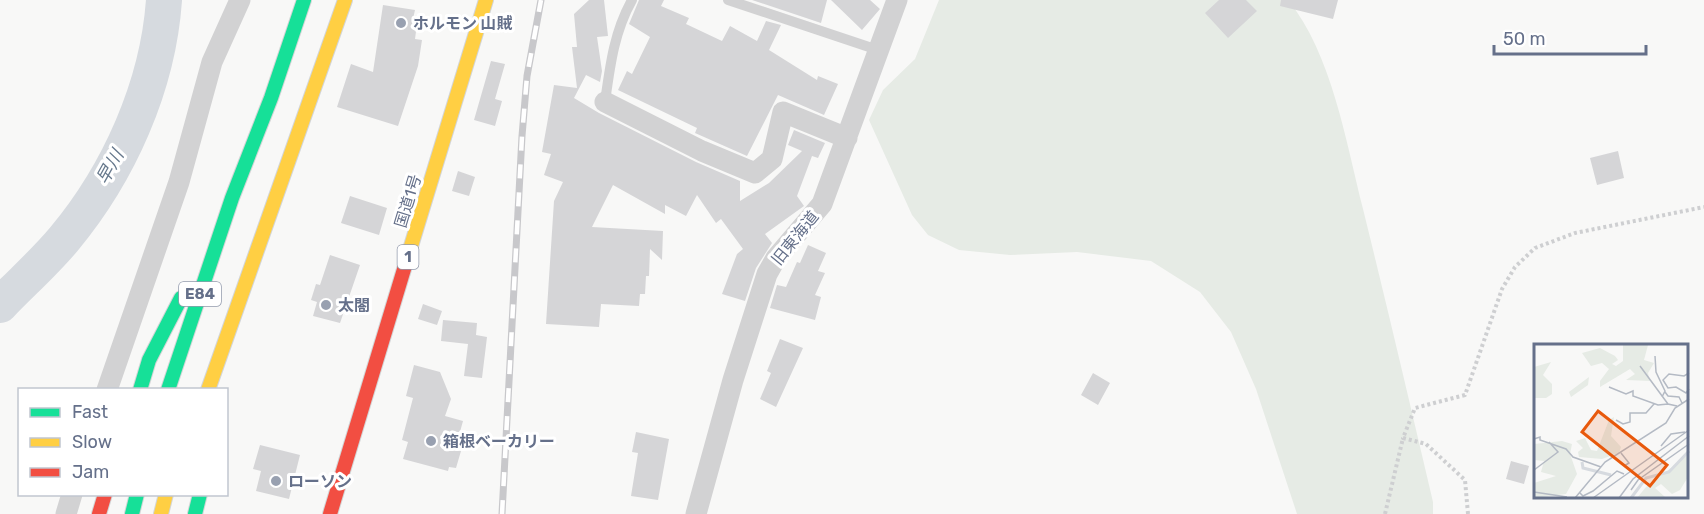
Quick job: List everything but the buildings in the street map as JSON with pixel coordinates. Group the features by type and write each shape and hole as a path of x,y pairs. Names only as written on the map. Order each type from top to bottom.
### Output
{"highway":[{"path":"141,388 149,360 232,198 271,98 303,0"},
{"path":"231,368 262,237 345,0"},
{"name":"国道1号","path":"330,514 486,0"},
{"path":"305,69 316,38"},
{"name":"E84","path":"169,388 232,198"},
{"name":"E84","path":"209,388 262,237"},
{"path":"196,388 204,357"},
{"path":"99,514 105,496"},
{"path":"132,514 137,496"},
{"path":"161,514 166,496"},
{"path":"195,514 200,496"}],"street":[{"path":"108,388 179,182 212,62 240,0"},
{"name":"旧東海道","path":"696,514 733,380 767,274 776,258 822,204 897,0"},
{"path":"605,102 702,151 755,173 772,159 783,112 847,138"},
{"path":"66,514 72,496"}],"lane":[{"path":"605,102 611,57 622,19 633,0"},
{"path":"728,0 878,50"}],"path":[{"path":"1385,514 1403,438 1415,408 1465,395 1502,289 1515,267 1535,248 1575,233 1704,207"},
{"path":"1403,438 1426,444 1465,480 1468,514"}],"shaded area":[{"path":"939,0 1288,0 1316,46 1336,100 1433,502 1433,514 1297,514 1256,389 1231,332 1200,292 1151,261 1077,252 1010,255 959,250 928,235 912,215 869,120 883,90 915,59"}],"waterway":[{"name":"早川","path":"0,305 64,239 102,186 118,157 132,127 154,64 164,0"}],"railway":[{"path":"502,514 522,136 527,76 541,0"}],"traffic: fast":[{"path":"169,388 232,198 271,98 304,0"},
{"path":"141,388 149,360 181,298"},
{"path":"132,514 136,496"},
{"path":"195,514 200,496"}],"traffic: slow":[{"path":"209,388 345,0"},
{"path":"408,256 486,0"},
{"path":"161,514 166,496"}],"traffic: jam":[{"path":"330,514 408,256"},
{"path":"99,514 104,496"}],"place":[{"name":"ホルモン 山賊","path":"401,23"},
{"name":"太閤","path":"326,305"},
{"name":"箱根ベーカリー","path":"431,441"},
{"name":"ローソン","path":"276,481"}]}
